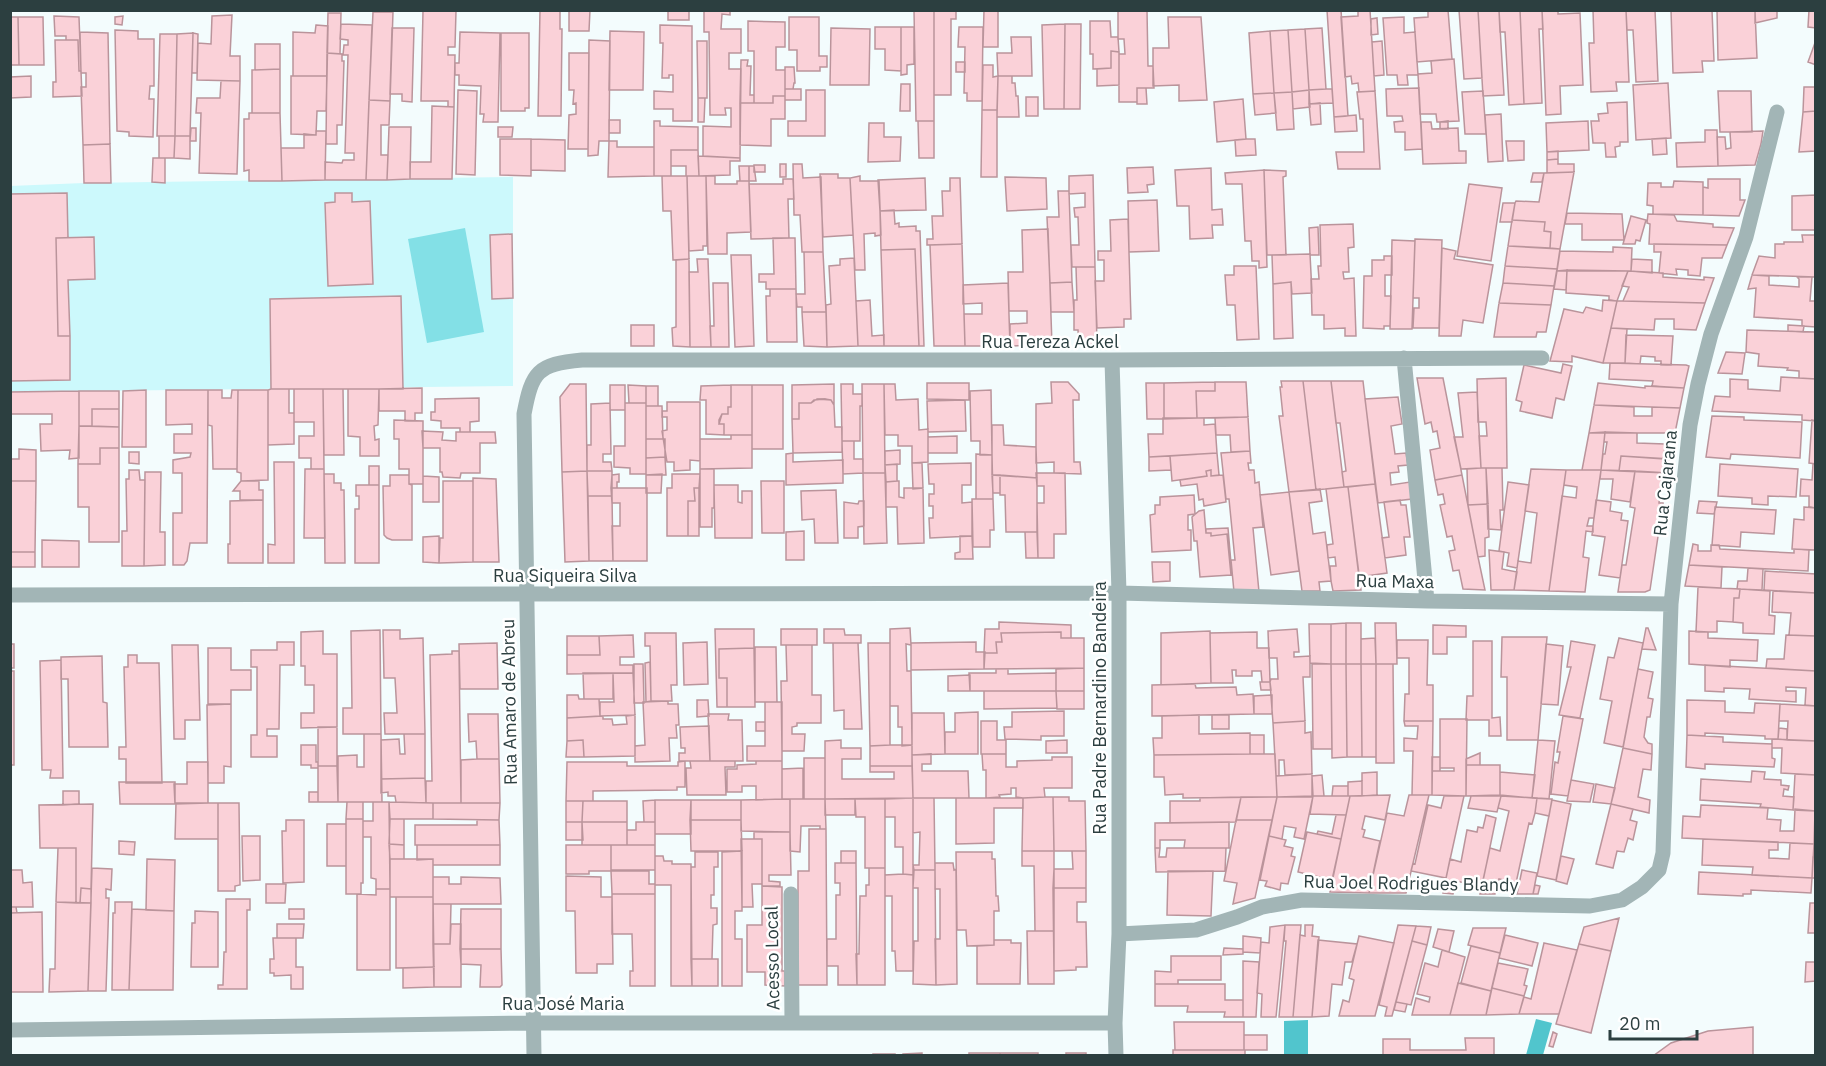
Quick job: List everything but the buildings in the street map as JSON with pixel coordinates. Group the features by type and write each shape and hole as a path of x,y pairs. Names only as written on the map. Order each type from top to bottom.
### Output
{"street":[{"name":"Rua Cajarana","path":"1659,870 1663,853 1671,604 1690,425 1711,334 1746,237 1778,112"},
{"name":"Rua Tereza Ackel","path":"557,363 582,360 1542,357"},
{"path":"1404,358 1427,601"},
{"name":"Rua Padre Bernardino Bandeira","path":"1112,360 1119,593 1119,934 1115,1023 1116,1056"},
{"name":"Rua Amaro de Abreu","path":"534,1056 524,414 529,387 538,373 557,363"},
{"name":"Rua Maxa","path":"1119,593 1427,601 1671,604"},
{"name":"Rua Siqueira Silva","path":"10,596 1119,593"},
{"name":"Rua Joel Rodrigues Blandy","path":"1119,934 1196,930 1263,907 1302,900 1590,906 1622,900 1642,887 1659,870"},
{"name":"Acesso Local","path":"791,894 792,1022"},
{"name":"Rua José Maria","path":"10,1030 533,1023 1115,1023"}],"shaded area":[{"path":"513,177 513,386 11,392 10,186"},
{"path":"465,228 484,332 427,343 408,239"},
{"path":"1536,1019 1552,1023 1543,1055 1526,1055"},
{"path":"1308,1020 1308,1055 1284,1055 1284,1021"}]}
